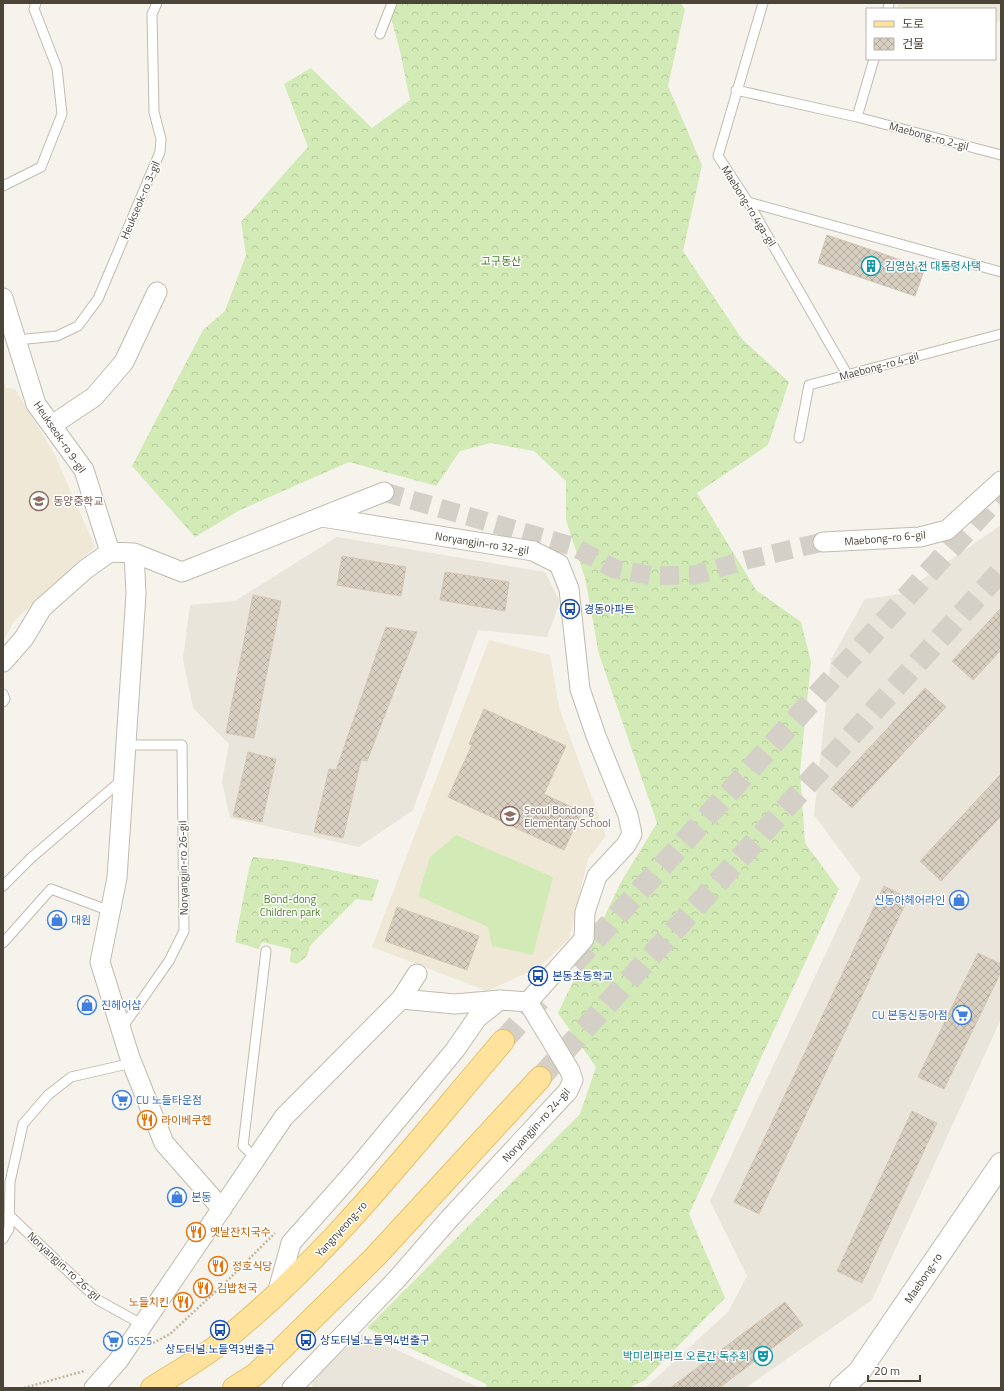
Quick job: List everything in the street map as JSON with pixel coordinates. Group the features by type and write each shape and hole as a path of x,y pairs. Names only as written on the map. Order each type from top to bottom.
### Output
{"main road":[{"name":"Yangnyeong-ro","path":"152,1388 217,1346 277,1294 331,1241 503,1041"},
{"path":"234,1388 253,1381 375,1257 540,1078"}],"street":[{"path":"52,425 94,397 124,362 157,292"},
{"name":"Heukseok-ro 9-gil","path":"3,298 6,319 17,340 36,404 84,470 110,552"},
{"name":"Maebong-ro 6-gil","path":"823,542 920,537 947,530 1001,481"},
{"path":"3,662 24,638 42,608 86,569 110,552 134,554 182,572 384,492"},
{"name":"Noryangjin-ro 32-gil","path":"322,517 533,551 559,564 569,589 580,689 596,736 628,815 632,834 626,845 597,876 585,912 584,939 528,1002"},
{"path":"134,554 136,594 116,878 100,962 132,1064 164,1142 222,1209"},
{"path":"94,1388 118,1361 284,1117 401,999 417,974"},
{"path":"401,999 455,1004 500,1000 528,1002"},
{"path":"277,1294 291,1243 353,1173 455,1050 477,1018 500,1000"},
{"name":"Noryangjin-ro 24-gil","path":"292,1388 397,1279 450,1218 568,1091 574,1080 570,1071 528,1002"},
{"name":"Maebong-ro","path":"841,1388 859,1372 1001,1164"}],"lane":[{"path":"3,186 41,167 62,114 56,68 34,9 36,3"},
{"name":"Heukseok-ro 3-gil","path":"17,340 57,336 78,326 98,299 160,152 162,139 154,112 152,14 157,3"},
{"path":"380,34 392,3"},
{"name":"Maebong-ro 4ga-gil","path":"763,3 736,90 718,156 748,202 847,374"},
{"path":"857,117 874,60"},
{"name":"Maebong-ro 2-gil","path":"736,90 857,117 1001,155"},
{"path":"748,202 1001,272"},
{"name":"Maebong-ro 4-gil","path":"799,438 809,385 1001,334"},
{"path":"3,694 5,699 3,702"},
{"name":"Noryangjin-ro 26-gil","path":"121,1029 169,961 184,931 182,745 126,745"},
{"path":"3,886 31,858 123,779"},
{"path":"3,943 51,889 110,911"},
{"path":"256,1158 243,1146 266,951"},
{"path":"3,1240 9,1228 10,1182 23,1124 48,1095 71,1077 132,1064"},
{"name":"Noryangjin-ro 26-gil","path":"9,1215 98,1300 143,1325"}],"path":[{"path":"150,1345 170,1334 227,1281 280,1227"},
{"path":"24,1388 89,1369"}],"shaded area":[{"path":"899,3 1001,3 1001,20 996,23 996,8 897,8"},
{"name":"동양중학교","path":"3,380 6,388 15,389 55,455 95,547 14,621 3,642"},
{"path":"1001,525 1001,1019 872,1300 745,1388 645,1388 728,1312 747,1276 710,1201 861,878 814,815 831,659 865,599 901,594"},
{"path":"337,537 545,572 560,602 547,637 478,630 413,810 359,847 230,818 222,782 229,744 193,708 183,659 190,605 235,601"},
{"name":"Seoul Bondong Elementary School","path":"489,640 550,655 559,707 606,836 588,859 569,939 538,968 487,991 372,947"},
{"path":"362,1334 480,1388 312,1388 313,1378"}],"green space":[{"name":"고구동산","path":"387,3 680,3 685,9 668,86 702,165 683,251 742,339 789,382 768,445 697,493 756,590 801,622 811,662 800,771 805,843 839,889 689,1214 725,1298 645,1380 629,1388 487,1388 486,1384 367,1328 580,1114 596,1067 558,1013 621,882 657,823 599,654 585,578 566,520 566,481 534,451 491,443 460,451 436,486 349,462 240,510 195,537 132,466 203,330 225,311 246,255 241,222 308,147 284,84 311,68 372,128 410,100 400,51"},
{"path":"456,835 553,877 533,955 492,946 488,927 418,896 430,857"},
{"name":"Bond-dong Children park","path":"253,857 289,861 379,880 372,901 356,899 310,946 307,956 297,964 290,962 291,949 262,942 259,949 235,942 249,868"}],"building":[{"name":"김영삼 전 대통령사택","path":"827,235 925,268 915,296 818,263"},
{"path":"342,556 406,567 401,596 337,585"},
{"path":"445,572 509,582 505,611 440,600"},
{"path":"253,595 281,601 254,738 226,733"},
{"path":"1001,608 1001,650 973,680 952,661"},
{"path":"386,627 417,632 367,761 361,760 343,838 314,832 329,769 336,770"},
{"path":"925,688 946,707 852,808 831,789"},
{"path":"484,709 566,746 544,794 582,812 564,850 448,797 472,745 469,744"},
{"path":"248,752 276,759 262,822 233,816"},
{"path":"1001,774 1001,816 941,881 920,861"},
{"path":"884,886 908,898 759,1214 734,1202"},
{"path":"397,907 479,936 467,970 385,941"},
{"path":"978,953 1001,964 1001,972 944,1089 918,1077"},
{"path":"912,1111 937,1123 862,1283 837,1271"},
{"path":"785,1302 803,1325 719,1388 670,1388"}],"tunnel":[{"path":"384,492 572,546 615,569 654,576 694,575 746,560 823,542"},
{"path":"573,964 1001,493"},
{"path":"540,1078 1001,571"},
{"path":"503,1041 545,994"}],"place":[{"name":"김영삼 전 대통령사택","path":"871,266"},
{"name":"동양중학교","path":"39,501"},
{"name":"경동아파트","path":"570,609"},
{"name":"Seoul Bondong Elementary School","path":"510,816"},
{"name":"신동아헤어라인","path":"959,900"},
{"name":"대원","path":"57,920"},
{"name":"본동초등학교","path":"538,976"},
{"name":"진헤어샵","path":"87,1005"},
{"name":"CU 본동신동아점","path":"962,1015"},
{"name":"CU 노들타운점","path":"122,1100"},
{"name":"라이베쿠헨","path":"147,1120"},
{"name":"본동","path":"177,1197"},
{"name":"옛날잔치국수","path":"196,1232"},
{"name":"정호식당","path":"218,1266"},
{"name":"김밥천국","path":"203,1288"},
{"name":"노들치킨","path":"183,1302"},
{"name":"상도터널.노들역3번출구","path":"220,1330"},
{"name":"상도터널.노들역4번출구","path":"306,1340"},
{"name":"GS25","path":"113,1341"},
{"name":"박미리파리프 오른간 독주회","path":"763,1356"}]}
